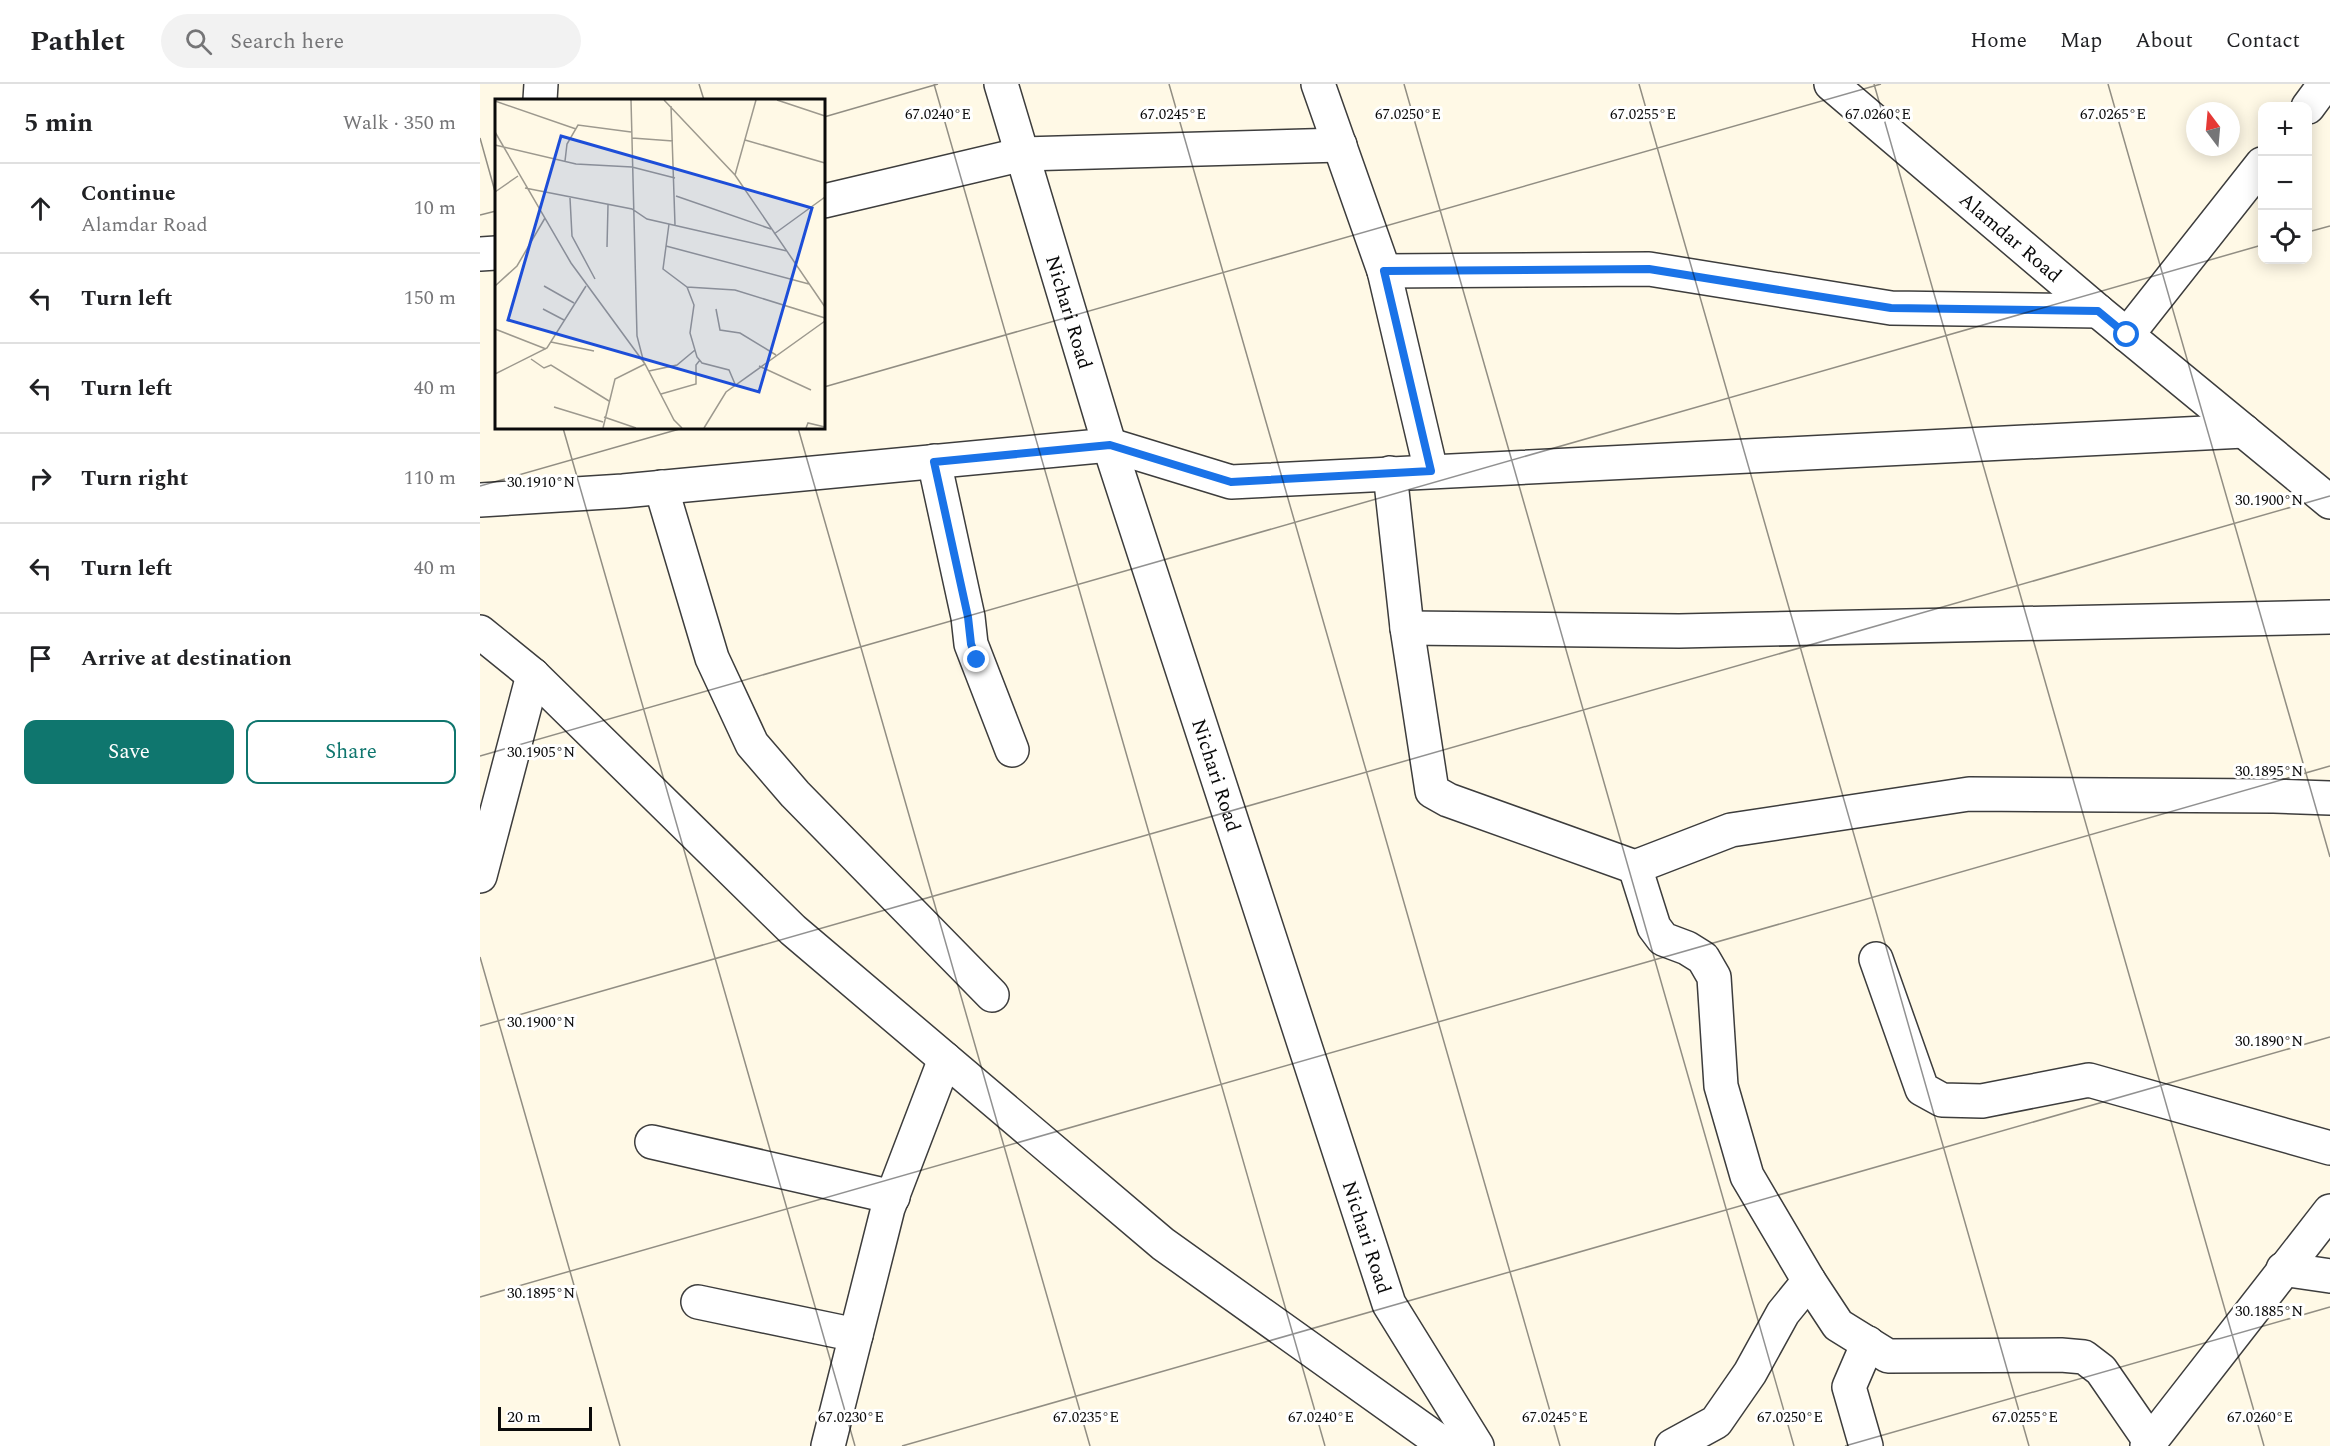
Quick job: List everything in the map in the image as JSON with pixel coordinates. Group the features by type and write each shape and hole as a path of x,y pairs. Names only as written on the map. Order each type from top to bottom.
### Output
{"street":[{"path":"540,99 542,84"},
{"name":"Nichari Road","path":"1001,84 1110,445 1389,1304 1477,1446"},
{"path":"1318,84 1384,271 1431,471"},
{"name":"Alamdar Road","path":"1831,84 2098,311 2330,502"},
{"path":"2311,102 2325,84"},
{"path":"825,201 1023,154 1340,145"},
{"path":"2127,335 2258,169"},
{"path":"480,254 495,253"},
{"path":"1384,271 1649,269 1891,308 2098,311"},
{"path":"480,500 661,487 1110,445 1231,482 2244,431"},
{"path":"934,462 968,617 971,644 1012,750"},
{"path":"1390,473 1407,628 1432,791 1448,800 1635,867 1731,830 1969,794 2330,798"},
{"path":"661,487 712,658 752,744 795,794 992,995"},
{"path":"1407,628 1679,631 2330,617"},
{"path":"480,632 532,675 792,930 1163,1244 1446,1446"},
{"path":"480,876 532,675"},
{"path":"1635,867 1647,908 1658,933 1663,939 1687,948 1703,958 1714,977 1721,1086 1747,1176 1809,1281 1838,1325 1888,1356 2061,1355 2084,1357 2101,1370 2149,1443 2330,1211"},
{"path":"1876,959 1922,1089 1942,1100 1982,1101 2089,1080 2330,1148"},
{"path":"828,1446 893,1197 945,1059"},
{"path":"652,1142 893,1197"},
{"path":"2283,1269 2330,1276"},
{"path":"1672,1446 1716,1422 1750,1372 1783,1314 1809,1281"},
{"path":"698,1302 856,1335"},
{"path":"1866,1446 1849,1388 1868,1343"}],"route":[{"path":"977,660 971,644 968,617 934,462 1110,445 1231,482 1431,471 1384,271 1649,269 1891,308 2098,311 2127,335"}]}
